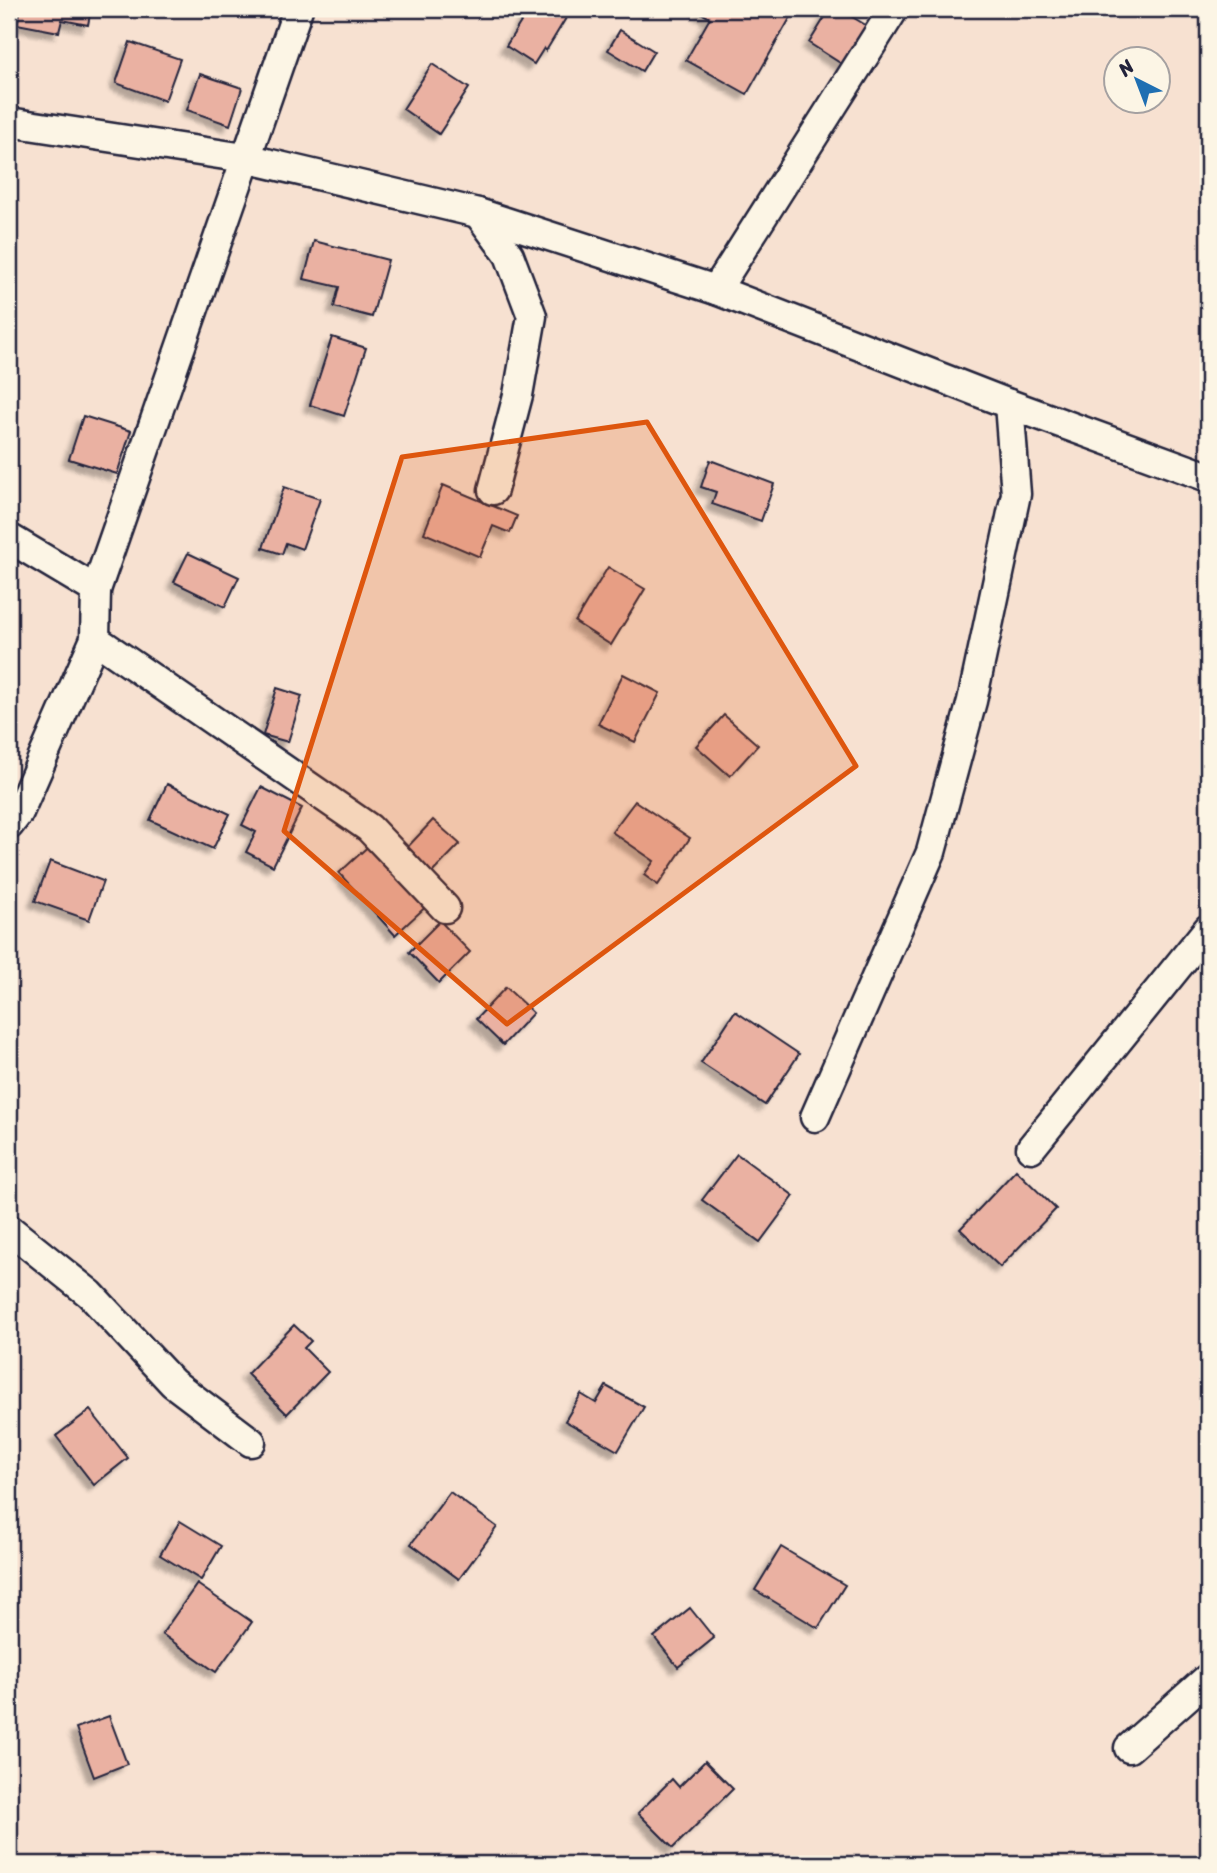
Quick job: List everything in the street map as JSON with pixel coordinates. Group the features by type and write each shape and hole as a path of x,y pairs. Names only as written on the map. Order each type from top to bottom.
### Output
{"street":[{"path":"9,825 19,812 95,639 96,590 298,9"},
{"path":"716,290 894,9"},
{"path":"9,122 245,158 478,214 716,290 1009,404 1208,477"},
{"path":"478,214 509,255 532,316 518,395 493,490"},
{"path":"815,1117 931,852 972,701 1016,494 1009,404"},
{"path":"9,538 96,590"},
{"path":"95,639 369,828 444,908"},
{"path":"1031,1148 1208,929"},
{"path":"9,1229 90,1294 173,1383 251,1442"},
{"path":"1129,1748 1208,1678"}],"highlighted area":[{"path":"647,422 856,766 507,1024 284,831 402,457"}],"building":[{"path":"9,9 91,9 88,25 62,20 59,32 17,24 20,13"},
{"path":"529,9 562,9 569,13 546,51 544,48 534,64 506,46"},
{"path":"701,9 785,9 793,13 747,94 686,60 710,18 699,12"},
{"path":"830,9 839,9 869,27 845,66 809,43"},
{"path":"620,30 654,51 642,71 608,50"},
{"path":"130,42 180,59 165,101 116,83"},
{"path":"432,64 469,88 439,134 403,109"},
{"path":"200,74 242,88 230,125 187,110"},
{"path":"314,241 388,260 372,317 334,307 339,287 304,279"},
{"path":"332,337 366,348 344,416 310,405"},
{"path":"83,416 131,431 117,474 69,459"},
{"path":"710,460 774,484 761,521 712,504 716,492 701,487"},
{"path":"443,485 517,516 510,533 493,526 480,557 424,533"},
{"path":"284,487 320,499 302,549 286,543 282,554 263,548"},
{"path":"188,553 239,577 225,607 174,582"},
{"path":"608,567 645,589 611,645 575,622"},
{"path":"623,674 660,693 635,742 598,724"},
{"path":"277,688 302,696 288,742 263,735"},
{"path":"724,715 758,745 730,776 696,746"},
{"path":"167,784 230,814 213,849 150,820"},
{"path":"261,787 302,808 273,866 246,852 256,832 242,825"},
{"path":"635,801 690,838 658,885 644,875 654,861 612,832"},
{"path":"433,820 460,844 428,877 402,853"},
{"path":"374,841 431,902 395,935 339,873"},
{"path":"50,861 103,881 89,920 35,901"},
{"path":"440,921 470,952 439,983 409,952"},
{"path":"506,987 533,1013 503,1045 476,1019"},
{"path":"735,1011 799,1054 765,1105 701,1063"},
{"path":"737,1154 794,1196 760,1242 702,1200"},
{"path":"1016,1170 1056,1209 1000,1267 960,1229"},
{"path":"294,1325 311,1341 304,1348 328,1372 287,1414 247,1374"},
{"path":"606,1386 644,1407 618,1451 565,1421 581,1394 596,1403"},
{"path":"90,1410 128,1458 94,1485 56,1436"},
{"path":"450,1492 497,1527 459,1579 411,1544"},
{"path":"180,1521 221,1546 201,1580 160,1555"},
{"path":"781,1547 845,1585 818,1628 755,1590"},
{"path":"197,1584 252,1622 216,1672 162,1634"},
{"path":"690,1608 714,1638 678,1667 654,1637"},
{"path":"109,1716 127,1764 94,1777 76,1728"},
{"path":"705,1761 733,1789 673,1848 638,1813 672,1779 679,1787"}]}
